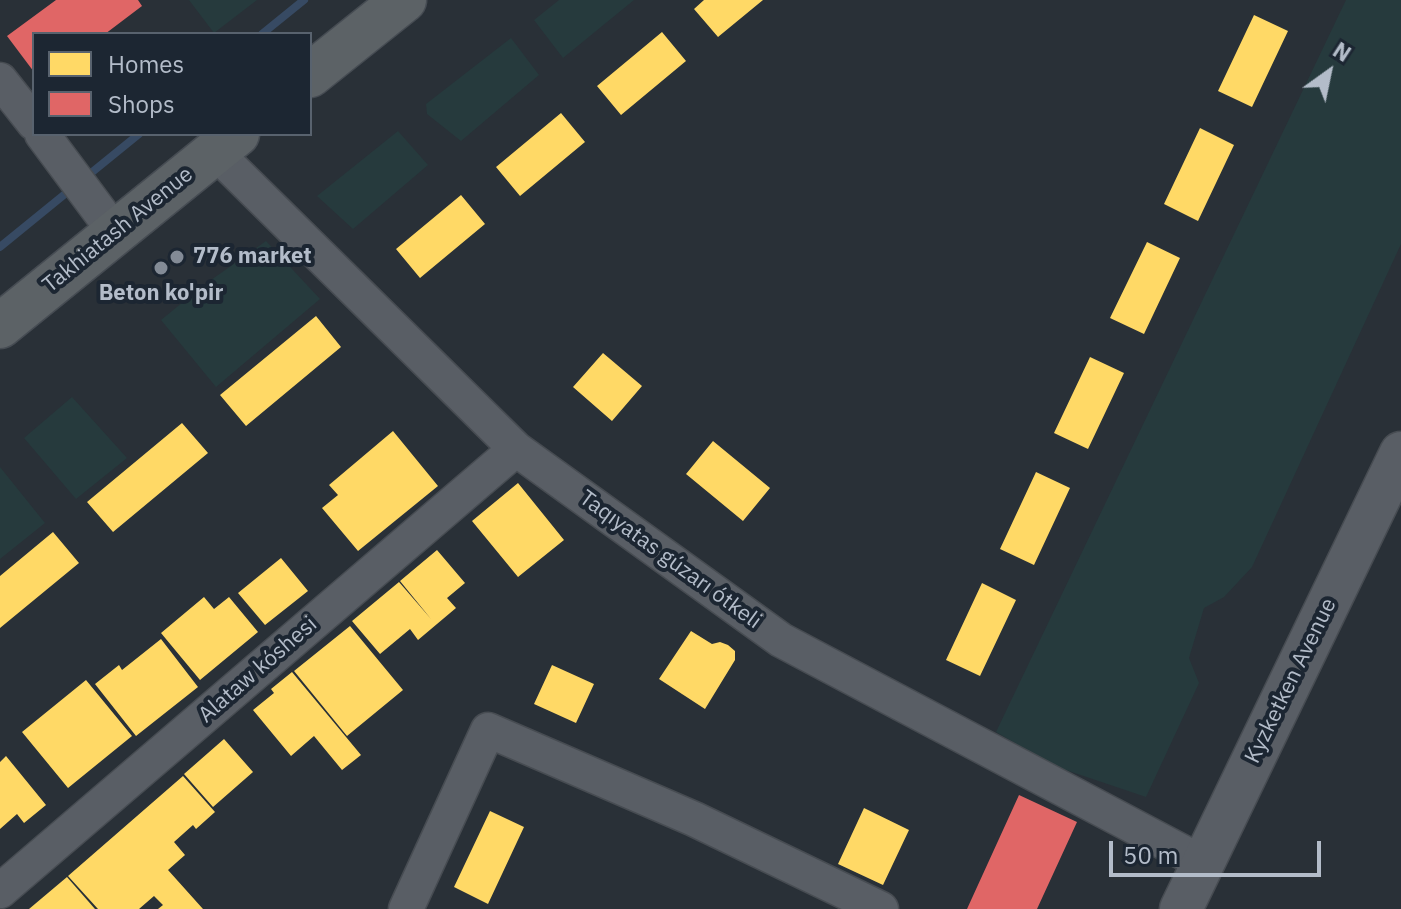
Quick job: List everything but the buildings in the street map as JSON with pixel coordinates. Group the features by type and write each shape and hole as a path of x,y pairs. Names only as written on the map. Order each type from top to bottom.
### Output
{"highway":[{"path":"312,73 404,0"},
{"name":"Takhiatash Avenue","path":"0,326 226,143"}],"street":[{"path":"0,80 32,120"},
{"path":"43,136 115,232"},
{"name":"Taqıyatas gúzarı ótkeli","path":"226,143 516,449 781,640 1203,863"},
{"name":"Alataw kóshesi","path":"0,891 516,449"},
{"name":"Kyzketken Avenue","path":"1181,909 1401,453"},
{"path":"406,909 488,730 694,819 881,909"}],"green space":[{"path":"189,0 257,0 215,32"},
{"path":"559,0 634,0 563,58 534,20"},
{"path":"1346,0 1401,0 1401,244 1252,567 1224,597 1204,608 1189,658 1199,683 1146,797 1054,766 996,732"},
{"path":"511,38 539,75 461,141 427,114 426,104"},
{"path":"398,131 428,165 353,229 317,196"},
{"path":"266,241 320,299 216,387 161,320"},
{"path":"72,397 127,458 76,499 24,438"},
{"path":"0,467 45,523 0,559"}],"waterway":[{"path":"264,32 304,0"},
{"path":"91,173 137,136"},
{"path":"0,247 65,194"}],"place":[{"name":"776 market","path":"177,257"},
{"name":"Beton ko'pir","path":"161,268"}]}
